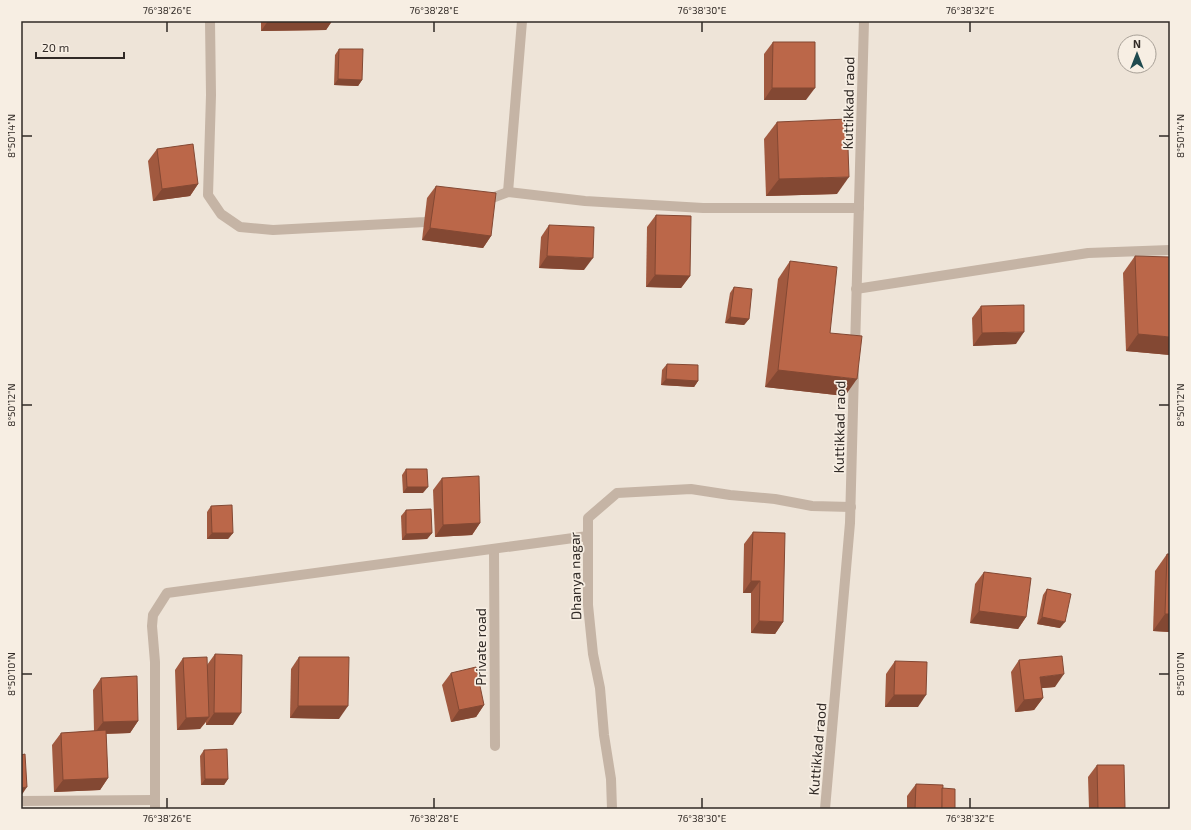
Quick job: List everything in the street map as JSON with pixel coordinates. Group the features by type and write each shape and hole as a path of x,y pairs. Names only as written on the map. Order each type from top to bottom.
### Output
{"street":[{"path":"210,21 211,95 208,195 221,214 240,227 273,230 425,222 446,215"},
{"path":"508,192 522,21"},
{"name":"Kuttikkad raod","path":"825,809 851,507 864,21"},
{"path":"474,205 508,192 585,201 695,208 859,208"},
{"path":"856,289 1088,253 1170,250"},
{"name":"Dhanya nagar","path":"612,809 611,779 604,735 600,688 593,654 588,605 588,518 617,493 691,489 730,495 775,499 812,506 851,507"},
{"path":"21,801 155,805 155,662 152,626 154,615 167,593 588,536"},
{"name":"Private road","path":"494,549 495,746"}],"building":[{"path":"773,42 815,42 815,88 772,88"},
{"path":"339,49 363,49 362,80 338,79"},
{"path":"847,119 849,177 779,179 777,122"},
{"path":"193,144 198,184 162,189 157,149"},
{"path":"436,186 496,193 491,236 430,228"},
{"path":"656,215 691,216 690,276 655,275"},
{"path":"549,225 594,227 593,258 547,256"},
{"path":"1135,256 1170,257 1170,337 1138,334"},
{"path":"790,261 837,267 830,333 862,336 857,379 778,370"},
{"path":"734,287 752,289 749,319 730,317"},
{"path":"1024,305 1024,332 982,333 981,306"},
{"path":"667,364 698,365 698,381 666,379"},
{"path":"406,469 427,469 428,487 407,487"},
{"path":"479,476 480,523 443,525 442,478"},
{"path":"232,505 233,533 212,533 211,506"},
{"path":"431,509 432,533 406,534 406,510"},
{"path":"753,532 785,533 783,622 759,621 760,581 751,581"},
{"path":"1167,554 1170,554 1170,614 1165,614"},
{"path":"984,572 1031,578 1026,617 979,611"},
{"path":"1047,589 1071,594 1065,622 1042,617"},
{"path":"215,654 242,655 241,713 214,713"},
{"path":"1062,656 1064,674 1040,677 1043,698 1024,700 1019,660"},
{"path":"207,657 209,717 186,718 183,658"},
{"path":"299,657 349,657 348,706 298,706"},
{"path":"895,661 927,662 926,695 894,695"},
{"path":"476,667 484,705 459,710 451,673"},
{"path":"137,676 138,721 103,722 101,678"},
{"path":"106,730 108,778 63,780 61,733"},
{"path":"227,749 228,779 205,779 204,750"},
{"path":"25,754 27,787 21,788 21,755"},
{"path":"1097,765 1124,765 1125,808 1098,809"},
{"path":"916,784 943,785 942,809 915,809"},
{"path":"942,788 955,789 955,809 942,809"}]}
